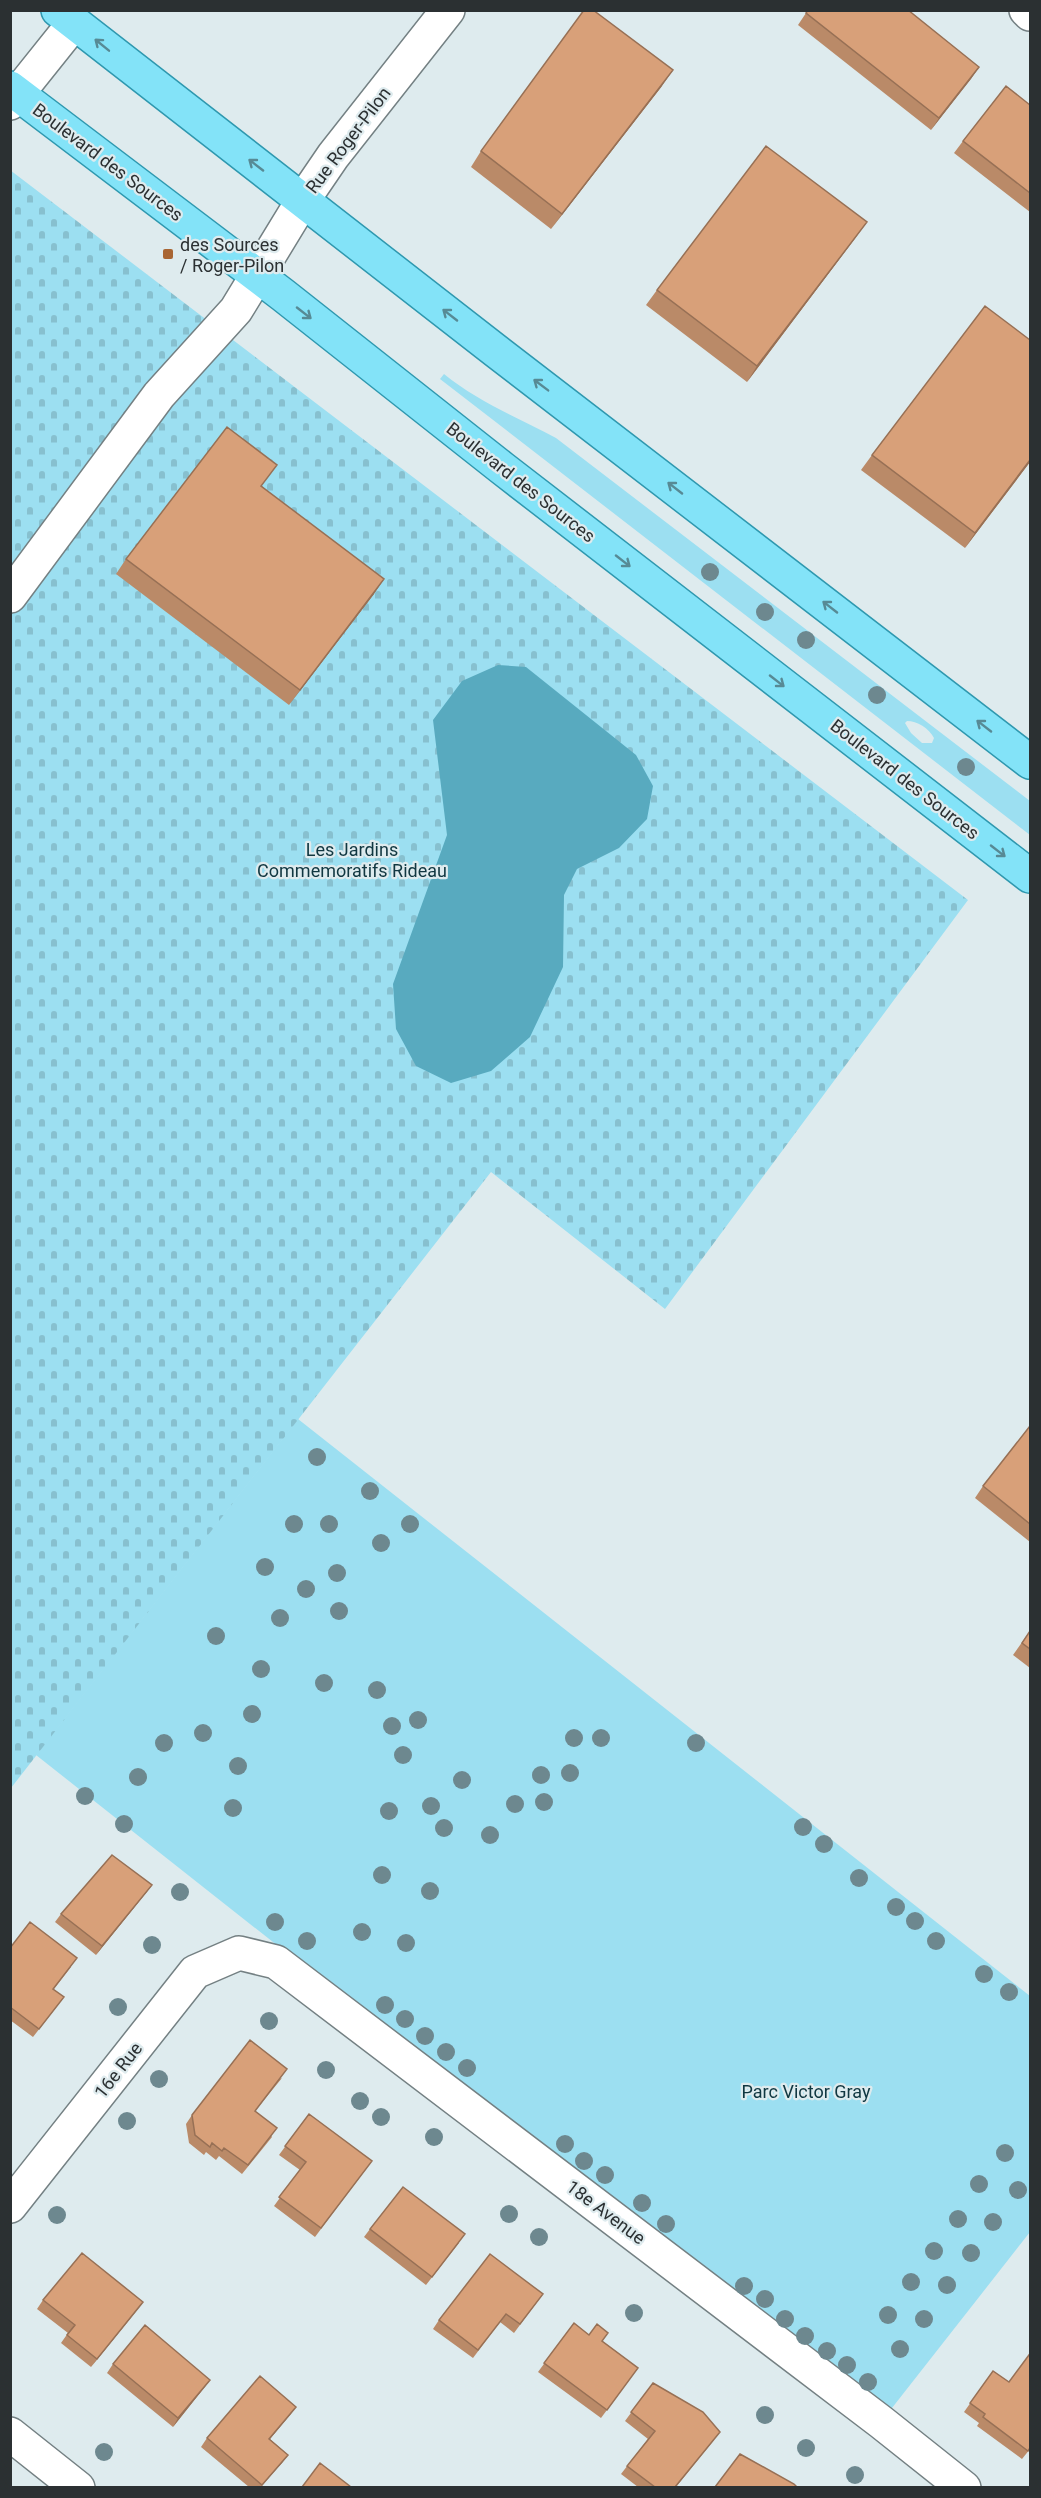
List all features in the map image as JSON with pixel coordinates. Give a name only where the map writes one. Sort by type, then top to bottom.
[{"type":"main road","points":[[66,17],[1030,762]]},
{"type":"main road","name":"Boulevard des Sources","points":[[13,95],[258,276],[502,468],[1030,876]]},
{"type":"street","name":"Rue Roger-Pilon","points":[[10,596],[159,395],[224,325],[258,276],[303,200],[333,156],[448,10]]},
{"type":"street","points":[[1026,10],[1030,14]]},
{"type":"street","points":[[13,95],[66,17]]},
{"type":"street","name":"16e Rue","points":[[10,2206],[195,1972],[239,1953]]},
{"type":"street","name":"18e Avenue","points":[[239,1953],[276,1962],[964,2487]]},
{"type":"street","points":[[10,2434],[78,2487]]},
{"type":"green space","name":"Les Jardins Commemoratifs Rideau","points":[[10,170],[968,900],[665,1309],[491,1172],[11,1788]]},
{"type":"green space","points":[[444,374],[484,401],[556,438],[1030,801],[1030,835],[440,379]],"holes":[[[915,722],[929,731],[934,738],[932,743],[922,743],[911,733],[905,723]]]},
{"type":"green space","name":"Parc Victor Gray","points":[[298,1419],[1030,1996],[1030,2232],[881,2422],[36,1755]]},
{"type":"shaded area","points":[[498,665],[526,667],[636,755],[653,786],[647,819],[619,848],[577,869],[564,895],[563,967],[530,1037],[491,1071],[451,1083],[416,1066],[396,1029],[393,984],[447,835],[433,720],[462,681]]},
{"type":"building","points":[[584,10],[593,10],[673,70],[562,214],[481,151]]},
{"type":"building","points":[[808,10],[908,10],[979,67],[939,118],[806,13]]},
{"type":"building","points":[[1006,86],[1030,105],[1030,193],[963,141]]},
{"type":"building","points":[[766,146],[867,222],[757,366],[657,290]]},
{"type":"building","points":[[985,306],[1030,340],[1030,460],[975,533],[872,455]]},
{"type":"building","points":[[227,427],[277,465],[261,486],[384,579],[300,690],[126,559]]},
{"type":"building","points":[[1030,1426],[1030,1524],[983,1486]]},
{"type":"building","points":[[1030,1631],[1030,1649],[1022,1643]]},
{"type":"building","points":[[112,1855],[152,1885],[102,1946],[61,1914]]},
{"type":"building","points":[[30,1922],[77,1958],[53,1989],[64,1997],[39,2029],[10,2007],[10,1948]]},
{"type":"building","points":[[250,2040],[287,2069],[255,2111],[277,2128],[248,2165],[224,2148],[222,2151],[212,2143],[210,2147],[195,2135],[192,2115]]},
{"type":"building","points":[[309,2114],[372,2161],[321,2228],[279,2197],[306,2162],[285,2146]]},
{"type":"building","points":[[403,2187],[465,2234],[432,2277],[370,2229]]},
{"type":"building","points":[[82,2253],[143,2302],[97,2359],[67,2335],[75,2325],[43,2300]]},
{"type":"building","points":[[490,2254],[543,2294],[520,2324],[506,2314],[478,2350],[439,2320]]},
{"type":"building","points":[[574,2323],[589,2335],[597,2324],[608,2333],[602,2341],[638,2368],[607,2410],[544,2363]]},
{"type":"building","points":[[145,2325],[210,2380],[178,2418],[113,2364]]},
{"type":"building","points":[[1029,2355],[1030,2448],[1028,2451],[983,2417],[985,2414],[970,2403],[993,2371],[1009,2382]]},
{"type":"building","points":[[260,2376],[296,2407],[269,2439],[288,2455],[262,2485],[207,2438]]},
{"type":"building","points":[[653,2383],[703,2412],[720,2432],[675,2487],[655,2487],[627,2466],[655,2431],[631,2412]]},
{"type":"building","points":[[740,2454],[794,2484],[797,2487],[715,2487]]},
{"type":"building","points":[[320,2463],[351,2487],[302,2487]]},
{"type":"place","name":"des Sources / Roger-Pilon","points":[[168,254]]}]
